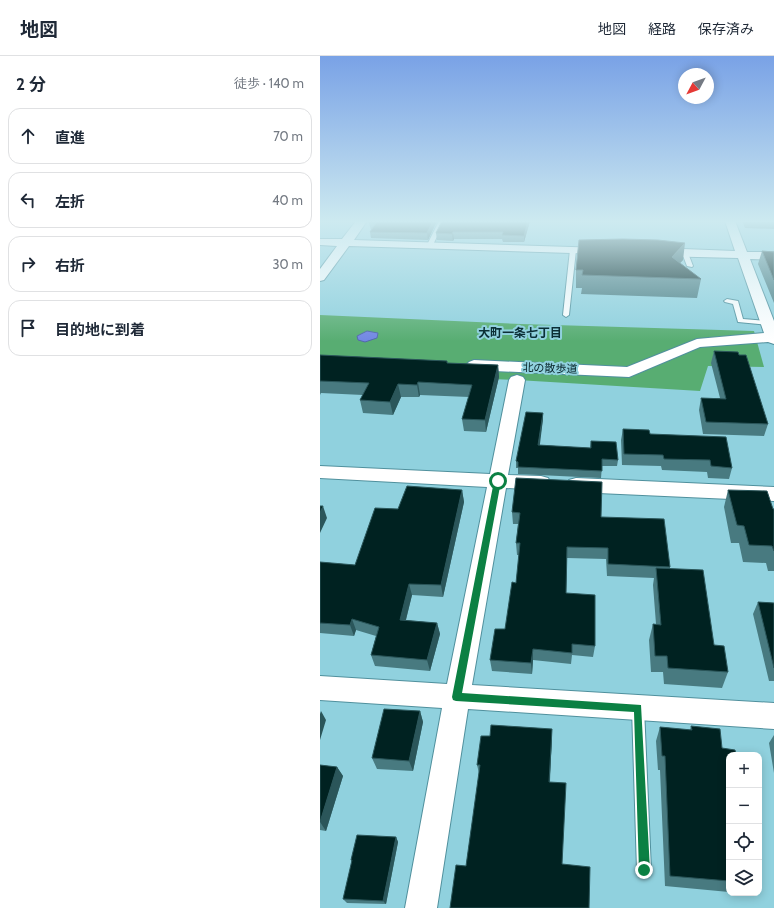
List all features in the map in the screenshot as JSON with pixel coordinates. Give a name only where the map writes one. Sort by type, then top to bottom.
[{"type":"street","points":[[320,277],[332,261]]},
{"type":"street","points":[[745,261],[774,338]]},
{"type":"street","name":"北の散歩道","points":[[463,365],[629,372],[697,343],[774,338]]},
{"type":"street","points":[[421,908],[456,697],[517,380]]},
{"type":"street","points":[[320,472],[774,494]]},
{"type":"street","points":[[320,688],[774,716]]},
{"type":"lane","points":[[566,315],[571,261]]},
{"type":"lane","points":[[688,261],[690,266]]},
{"type":"lane","points":[[727,301],[736,302],[740,321],[768,323]]},
{"type":"lane","points":[[638,708],[644,870]]},
{"type":"green space","points":[[320,315],[521,324],[754,331],[764,367],[708,366],[700,391],[517,380],[320,372]]},
{"type":"water","points":[[367,331],[378,333],[377,338],[365,342],[358,340],[357,336]]},
{"type":"building","points":[[577,261],[677,261],[701,279],[582,275],[583,270],[576,270]]},
{"type":"building","points":[[766,261],[774,261],[774,280]]},
{"type":"building","points":[[714,351],[738,352],[739,355],[746,355],[768,424],[706,422],[701,398],[726,399]]},
{"type":"building","points":[[320,355],[498,365],[485,420],[462,419],[472,385],[418,382],[417,385],[398,384],[390,402],[360,400],[369,383],[320,381]]},
{"type":"building","points":[[526,412],[543,413],[538,445],[591,448],[591,441],[616,442],[618,460],[602,459],[602,471],[518,467],[518,462],[516,461]]},
{"type":"building","points":[[623,429],[649,430],[650,434],[726,437],[732,468],[711,466],[710,460],[664,459],[663,455],[624,454]]},
{"type":"building","points":[[516,478],[602,482],[601,517],[664,519],[670,567],[608,564],[608,548],[567,547],[566,593],[595,595],[595,646],[572,644],[572,653],[533,649],[531,663],[490,660],[495,629],[505,629],[512,582],[516,583],[520,543],[516,543],[520,513],[512,512]]},
{"type":"building","points":[[407,486],[462,490],[441,585],[409,584],[400,620],[437,623],[427,660],[371,655],[379,627],[352,619],[350,625],[320,623],[320,562],[355,565],[375,508],[398,509]]},
{"type":"building","points":[[728,490],[767,491],[774,509],[774,551],[772,546],[749,545],[744,526],[737,525]]},
{"type":"building","points":[[320,506],[323,506],[320,513]]},
{"type":"building","points":[[656,568],[703,570],[714,645],[724,646],[728,672],[668,668],[667,656],[655,656],[653,624],[661,625]]},
{"type":"building","points":[[758,602],[774,603],[774,668]]},
{"type":"building","points":[[384,709],[420,711],[409,761],[372,758]]},
{"type":"building","points":[[491,725],[552,729],[549,782],[566,783],[562,864],[590,867],[589,908],[450,908],[456,865],[466,866],[480,765],[477,765],[481,736],[490,736]]},
{"type":"building","points":[[691,726],[720,729],[722,748],[735,750],[735,752],[726,752],[726,881],[670,876],[665,756],[662,756],[660,727],[692,730]]},
{"type":"building","points":[[320,765],[337,767],[320,822]]},
{"type":"building","points":[[357,835],[396,837],[383,901],[343,899]]},
{"type":"district","name":"大町一条七丁目","points":[[520,333]]},
{"type":"route","points":[[498,481],[456,697],[638,708],[644,870]]}]
